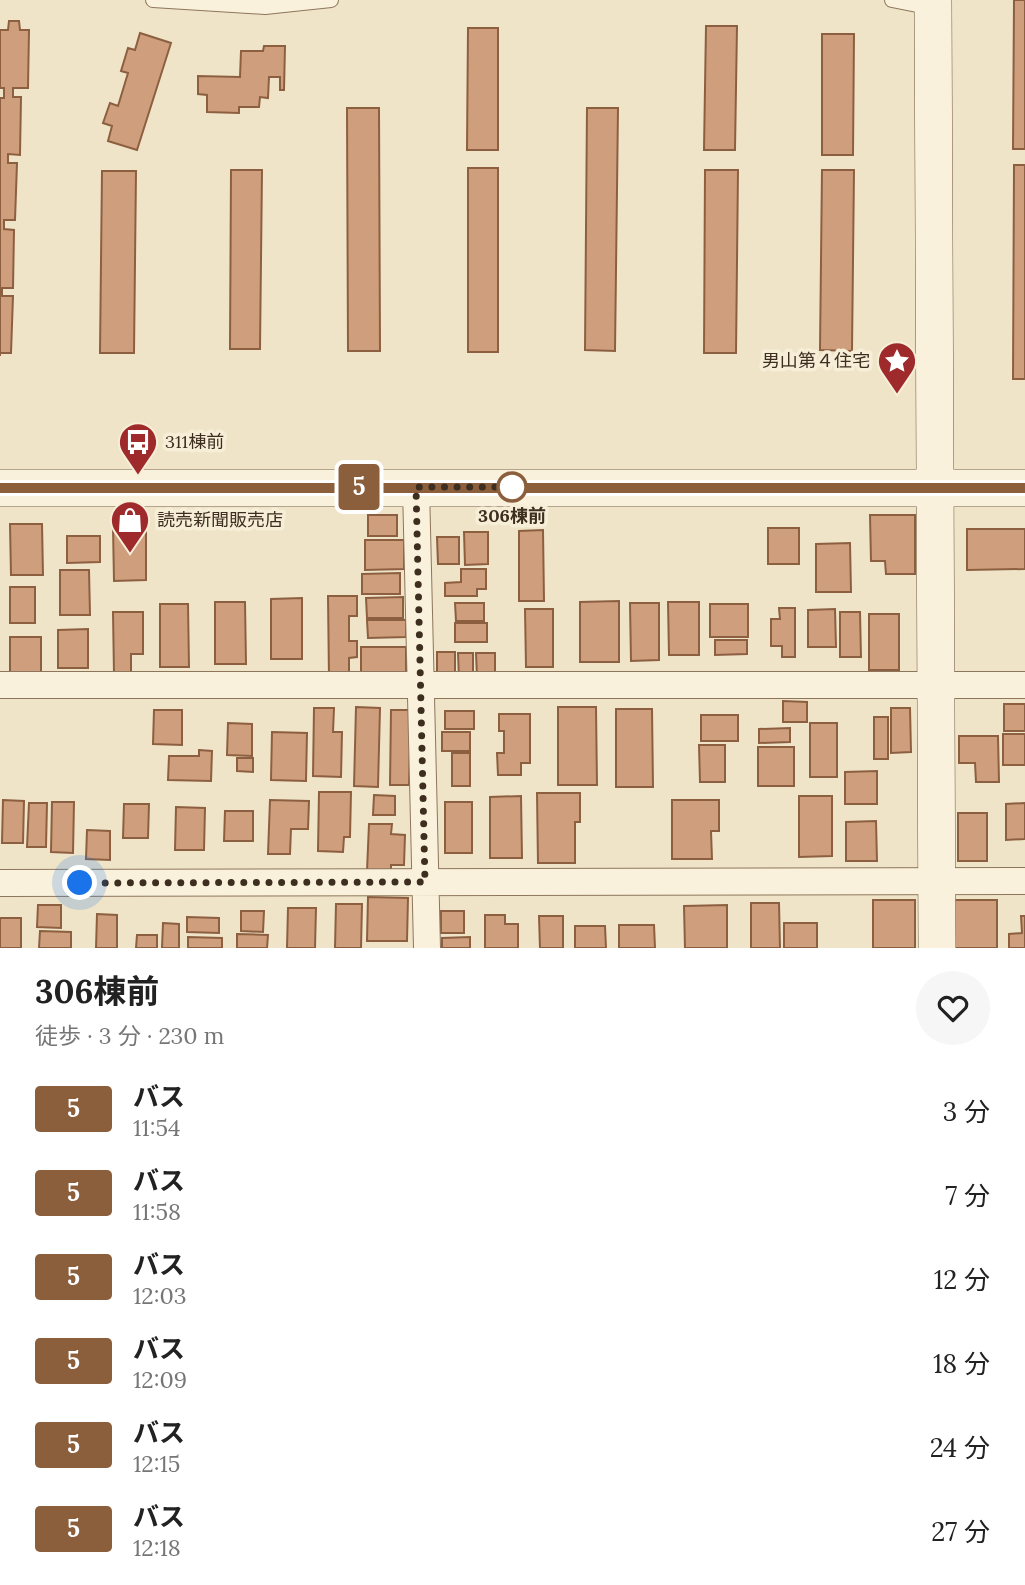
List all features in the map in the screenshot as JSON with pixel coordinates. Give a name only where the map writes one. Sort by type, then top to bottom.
[{"type":"street","points":[[933,4],[937,948]]},
{"type":"street","points":[[416,487],[427,948]]},
{"type":"street","points":[[0,488],[1025,488]]},
{"type":"street","points":[[0,685],[1025,685]]},
{"type":"street","points":[[0,883],[1025,881]]},
{"type":"lane","points":[[153,0],[265,6],[331,0]]},
{"type":"lane","points":[[892,0],[933,4]]},
{"type":"building","points":[[1014,0],[1025,0],[1025,149],[1013,149]]},
{"type":"building","points":[[9,21],[19,21],[20,30],[29,30],[28,88],[13,88],[13,97],[21,97],[20,155],[8,154],[8,163],[17,163],[15,220],[4,220],[4,229],[14,230],[13,288],[2,288],[2,296],[13,296],[11,353],[0,353],[0,98],[4,98],[4,88],[0,88],[0,30],[8,30]]},
{"type":"building","points":[[706,26],[737,26],[735,150],[704,150]]},
{"type":"building","points":[[468,28],[498,28],[498,150],[467,150]]},
{"type":"building","points":[[140,33],[171,43],[137,150],[108,141],[112,126],[103,123],[110,103],[118,106],[128,73],[121,71],[128,48],[135,50]]},
{"type":"building","points":[[822,34],[854,34],[853,155],[822,155]]},
{"type":"building","points":[[264,46],[285,46],[284,90],[280,90],[280,77],[269,77],[268,98],[260,97],[259,107],[239,107],[239,113],[207,112],[207,95],[198,94],[198,76],[240,77],[241,51],[263,51]]},
{"type":"building","points":[[347,108],[379,108],[380,351],[348,351]]},
{"type":"building","points":[[587,108],[618,108],[615,351],[585,350]]},
{"type":"building","points":[[1014,165],[1025,165],[1025,379],[1013,379]]},
{"type":"building","points":[[468,168],[498,168],[498,352],[468,352]]},
{"type":"building","points":[[231,170],[262,170],[260,349],[230,349]]},
{"type":"building","points":[[705,170],[738,170],[736,353],[704,353]]},
{"type":"building","points":[[822,170],[854,170],[852,351],[820,350]]},
{"type":"building","points":[[102,171],[136,171],[134,353],[100,353]]},
{"type":"building","points":[[368,515],[397,515],[397,536],[368,536]]},
{"type":"building","points":[[870,515],[915,515],[915,574],[886,574],[885,561],[871,561]]},
{"type":"building","points":[[10,524],[42,524],[43,575],[11,575]]},
{"type":"building","name":"読売新聞販売店","points":[[113,527],[146,527],[146,580],[114,581]]},
{"type":"building","points":[[768,528],[799,528],[799,564],[768,564]]},
{"type":"building","points":[[967,529],[1025,529],[1025,569],[967,570]]},
{"type":"building","points":[[543,530],[544,601],[519,601],[519,531]]},
{"type":"building","points":[[464,532],[488,532],[488,564],[465,565]]},
{"type":"building","points":[[67,536],[100,536],[100,562],[67,563]]},
{"type":"building","points":[[437,537],[459,537],[459,564],[438,564]]},
{"type":"building","points":[[365,540],[404,540],[404,569],[365,570]]},
{"type":"building","points":[[850,543],[851,592],[816,592],[816,544]]},
{"type":"building","points":[[461,569],[486,569],[486,589],[477,589],[477,596],[445,596],[445,583],[461,582]]},
{"type":"building","points":[[60,570],[89,570],[90,615],[60,615]]},
{"type":"building","points":[[400,573],[400,594],[362,594],[362,574]]},
{"type":"building","points":[[10,587],[35,587],[35,623],[10,623]]},
{"type":"building","points":[[328,596],[357,596],[357,616],[349,616],[349,641],[357,641],[357,657],[349,658],[349,678],[329,678]]},
{"type":"building","points":[[403,597],[403,618],[367,618],[366,598]]},
{"type":"building","points":[[302,598],[302,659],[271,659],[271,599]]},
{"type":"building","points":[[619,601],[619,662],[580,662],[580,602]]},
{"type":"building","points":[[215,602],[245,602],[246,664],[215,664]]},
{"type":"building","points":[[668,602],[699,602],[699,655],[669,655]]},
{"type":"building","points":[[455,603],[484,603],[484,621],[456,621]]},
{"type":"building","points":[[630,603],[659,603],[659,660],[631,661]]},
{"type":"building","points":[[160,604],[188,604],[189,667],[160,667]]},
{"type":"building","points":[[710,604],[748,604],[748,637],[710,637]]},
{"type":"building","points":[[779,608],[795,608],[795,657],[782,657],[782,646],[771,646],[771,619],[780,619]]},
{"type":"building","points":[[525,609],[553,609],[553,667],[526,667]]},
{"type":"building","points":[[835,609],[836,647],[808,647],[808,610]]},
{"type":"building","points":[[113,612],[143,612],[143,654],[131,654],[131,674],[114,674]]},
{"type":"building","points":[[840,612],[860,612],[861,657],[840,657]]},
{"type":"building","points":[[869,614],[899,614],[899,670],[869,670]]},
{"type":"building","points":[[367,620],[406,620],[406,637],[368,638]]},
{"type":"building","points":[[455,623],[487,623],[487,642],[455,642]]},
{"type":"building","points":[[88,629],[88,668],[58,668],[58,630]]},
{"type":"building","points":[[10,637],[41,637],[41,672],[10,673]]},
{"type":"building","points":[[715,640],[747,640],[747,654],[715,655]]},
{"type":"building","points":[[361,647],[406,647],[406,673],[361,674]]},
{"type":"building","points":[[437,652],[455,652],[455,678],[437,678]]},
{"type":"building","points":[[458,653],[473,653],[473,679],[459,679]]},
{"type":"building","points":[[476,653],[495,653],[495,676],[477,677]]},
{"type":"building","points":[[783,701],[807,702],[807,722],[783,722]]},
{"type":"building","points":[[1004,704],[1025,704],[1025,731],[1004,731]]},
{"type":"building","points":[[356,707],[380,708],[378,787],[354,786]]},
{"type":"building","points":[[558,707],[596,707],[597,785],[558,785]]},
{"type":"building","points":[[314,708],[334,708],[333,732],[342,732],[341,777],[313,776]]},
{"type":"building","points":[[891,708],[910,708],[911,752],[891,753]]},
{"type":"building","points":[[616,709],[652,709],[653,787],[616,787]]},
{"type":"building","points":[[154,710],[182,710],[182,745],[153,744]]},
{"type":"building","points":[[391,710],[411,710],[409,785],[390,785]]},
{"type":"building","points":[[445,711],[474,711],[474,729],[445,729]]},
{"type":"building","points":[[499,714],[530,714],[530,763],[521,763],[521,775],[498,775],[497,753],[504,753],[504,731],[499,731]]},
{"type":"building","points":[[701,715],[738,715],[738,741],[701,741]]},
{"type":"building","points":[[874,717],[888,717],[888,759],[874,759]]},
{"type":"building","points":[[228,723],[252,724],[252,756],[227,755]]},
{"type":"building","points":[[810,723],[837,723],[837,777],[810,777]]},
{"type":"building","points":[[790,728],[790,742],[759,743],[759,729]]},
{"type":"building","points":[[272,732],[307,733],[306,781],[271,780]]},
{"type":"building","points":[[442,732],[470,732],[470,751],[442,751]]},
{"type":"building","points":[[1003,734],[1025,734],[1025,765],[1003,765]]},
{"type":"building","points":[[959,736],[998,736],[999,782],[976,782],[975,763],[959,763]]},
{"type":"building","points":[[699,745],[725,745],[725,782],[700,782]]},
{"type":"building","points":[[758,747],[794,747],[794,786],[758,786]]},
{"type":"building","points":[[199,750],[212,751],[211,781],[168,780],[169,756],[199,756]]},
{"type":"building","points":[[452,753],[470,753],[470,786],[452,786]]},
{"type":"building","points":[[237,758],[253,758],[253,772],[237,771]]},
{"type":"building","points":[[877,771],[877,804],[845,804],[845,772]]},
{"type":"building","points":[[319,792],[351,792],[350,837],[344,837],[343,852],[318,851]]},
{"type":"building","points":[[537,793],[580,793],[580,822],[575,822],[575,863],[538,863]]},
{"type":"building","points":[[374,795],[395,796],[395,815],[373,815]]},
{"type":"building","points":[[521,796],[522,858],[490,858],[490,797]]},
{"type":"building","points":[[799,796],[832,796],[832,856],[799,857]]},
{"type":"building","points":[[3,800],[24,801],[23,843],[2,843]]},
{"type":"building","points":[[270,800],[309,801],[308,829],[291,829],[290,854],[268,854]]},
{"type":"building","points":[[672,800],[719,800],[719,831],[711,831],[712,859],[672,859]]},
{"type":"building","points":[[52,802],[74,802],[73,853],[51,852]]},
{"type":"building","points":[[445,802],[472,802],[472,853],[445,853]]},
{"type":"building","points":[[29,803],[47,803],[46,847],[27,847]]},
{"type":"building","points":[[1025,803],[1025,839],[1006,840],[1006,804]]},
{"type":"building","points":[[124,804],[149,804],[148,838],[123,838]]},
{"type":"building","points":[[176,807],[205,808],[204,850],[175,850]]},
{"type":"building","points":[[225,811],[253,811],[253,841],[224,841]]},
{"type":"building","points":[[958,813],[987,813],[987,861],[958,861]]},
{"type":"building","points":[[876,821],[877,861],[846,861],[846,822]]},
{"type":"building","points":[[369,824],[392,824],[391,834],[405,835],[404,865],[391,865],[391,872],[367,871]]},
{"type":"building","points":[[87,830],[110,831],[110,860],[86,859]]},
{"type":"building","points":[[368,897],[408,898],[407,941],[367,941]]},
{"type":"building","points":[[873,900],[915,900],[915,948],[873,948]]},
{"type":"building","points":[[954,900],[997,900],[997,948],[955,948]]},
{"type":"building","points":[[751,903],[779,903],[780,948],[751,948]]},
{"type":"building","points":[[336,904],[362,904],[361,948],[335,948]]},
{"type":"building","points":[[38,905],[61,905],[61,928],[37,927]]},
{"type":"building","points":[[727,905],[727,948],[685,948],[684,906]]},
{"type":"building","points":[[288,908],[316,908],[315,948],[287,948]]},
{"type":"building","points":[[241,911],[264,911],[263,932],[241,931]]},
{"type":"building","points":[[441,911],[464,911],[464,933],[441,933]]},
{"type":"building","points":[[97,914],[117,915],[117,948],[96,948]]},
{"type":"building","points":[[485,915],[505,915],[505,924],[518,924],[518,948],[485,948]]},
{"type":"building","points":[[539,916],[563,916],[563,948],[540,948]]},
{"type":"building","points":[[1021,916],[1025,916],[1025,948],[1009,948],[1009,934],[1022,933]]},
{"type":"building","points":[[187,917],[219,918],[219,933],[187,932]]},
{"type":"building","points":[[0,918],[21,918],[21,948],[0,948]]},
{"type":"building","points":[[163,923],[179,924],[179,948],[162,948]]},
{"type":"building","points":[[784,923],[817,923],[817,948],[784,948]]},
{"type":"building","points":[[619,925],[654,925],[655,948],[619,948]]},
{"type":"building","points":[[575,926],[605,926],[606,948],[575,948]]},
{"type":"building","points":[[40,931],[71,932],[71,948],[39,948]]},
{"type":"building","points":[[237,934],[268,935],[267,948],[237,948]]},
{"type":"building","points":[[137,935],[157,935],[157,948],[136,948]]},
{"type":"building","points":[[188,937],[222,938],[222,948],[188,948]]},
{"type":"building","points":[[470,937],[470,948],[442,948],[442,938]]},
{"type":"bus line","name":"5","points":[[0,488],[1025,488]]},
{"type":"place","name":"男山第４住宅","points":[[897,395]]},
{"type":"place","name":"311棟前","points":[[138,476]]},
{"type":"place","name":"306棟前","points":[[512,487]]},
{"type":"place","name":"読売新聞販売店","points":[[130,554]]},
{"type":"route","points":[[80,883],[425,882],[416,487],[525,487],[512,487]]}]
